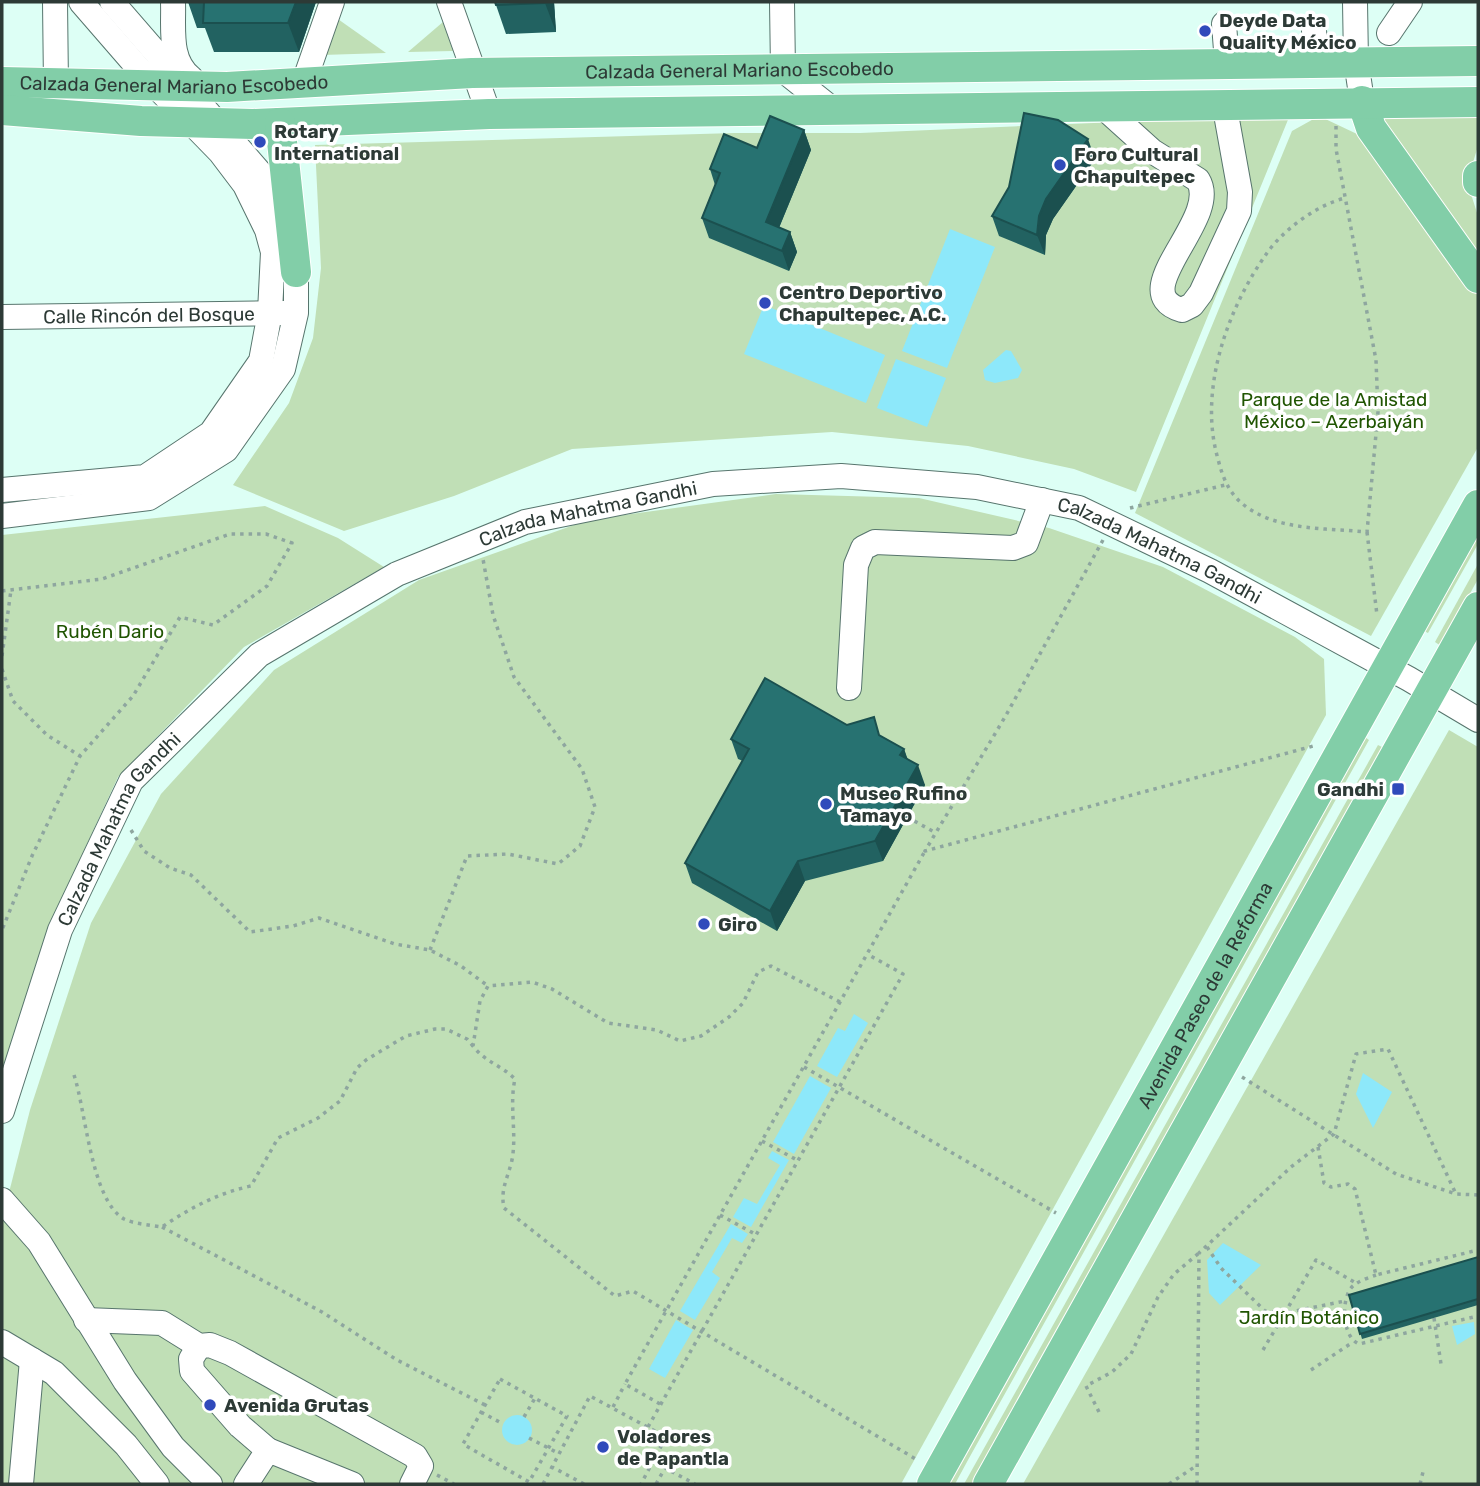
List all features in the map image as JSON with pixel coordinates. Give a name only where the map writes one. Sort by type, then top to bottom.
[{"type":"main road","name":"Calzada General Mariano Escobedo","points":[[2,82],[180,86],[472,73],[1478,61]]},
{"type":"main road","points":[[1224,103],[1231,93],[1295,82],[1312,62]]},
{"type":"main road","name":"Calzada General Mariano Escobedo","points":[[2,110],[205,123],[280,123],[489,114],[1362,101],[1478,102]]},
{"type":"main road","points":[[1362,101],[1371,128],[1478,278]]},
{"type":"main road","points":[[280,123],[296,272]]},
{"type":"main road","points":[[1478,176],[1478,182]]},
{"type":"main road","name":"Avenida Paseo de la Reforma","points":[[935,1479],[1346,737],[1478,505]]},
{"type":"main road","points":[[988,1484],[1221,1064],[1477,612]]},
{"type":"street","points":[[55,2],[56,85]]},
{"type":"street","points":[[81,2],[180,86]]},
{"type":"street","points":[[2,490],[147,487],[211,433],[261,362],[270,312],[273,252],[267,230],[246,185],[220,152],[205,123],[180,86],[112,2]]},
{"type":"street","points":[[173,2],[176,60],[183,72],[180,86]]},
{"type":"street","points":[[304,82],[332,2]]},
{"type":"street","points":[[449,2],[472,73],[489,114]]},
{"type":"street","points":[[782,2],[783,70],[832,109]]},
{"type":"street","points":[[1355,2],[1356,61],[1362,101]]},
{"type":"street","points":[[1389,33],[1410,2],[1421,2]]},
{"type":"street","points":[[1224,23],[1227,63]]},
{"type":"street","points":[[1312,62],[1314,31]]},
{"type":"street","points":[[1101,105],[1129,134],[1198,180],[1204,190],[1203,203],[1166,272],[1162,287],[1164,298],[1171,307],[1182,310],[1192,305],[1201,293],[1239,211],[1240,192],[1224,103]]},
{"type":"street","points":[[2,516],[147,487],[226,450],[283,369],[296,313],[296,272],[280,207],[262,175],[205,123]]},
{"type":"street","name":"Calle Rincón del Bosque","points":[[2,317],[296,313]]},
{"type":"street","name":"Calzada Mahatma Gandhi","points":[[2,1111],[60,930],[131,781],[259,655],[397,573],[525,522],[713,484],[841,476],[977,487],[1042,500],[1079,508],[1210,571],[1432,691],[1478,720]]},
{"type":"street","points":[[849,688],[856,565],[863,548],[875,542],[1013,548],[1026,543],[1042,500]]},
{"type":"street","points":[[2,1200],[39,1242],[125,1381],[173,1447],[210,1484]]},
{"type":"street","points":[[86,1320],[162,1323],[200,1346],[210,1345],[230,1353],[415,1456],[421,1466],[412,1484]]},
{"type":"street","points":[[2,1342],[54,1373],[126,1445],[157,1484]]},
{"type":"street","points":[[200,1346],[191,1359],[192,1371],[240,1426],[268,1450],[352,1484]]},
{"type":"street","points":[[21,1484],[32,1360]]},
{"type":"street","points":[[126,1445],[173,1447]]},
{"type":"street","points":[[246,1484],[268,1450]]},
{"type":"path","points":[[1336,117],[1336,149],[1376,360],[1378,412],[1367,532],[1377,615]]},
{"type":"path","points":[[1345,198],[1308,215],[1268,251],[1232,316],[1211,394],[1212,439],[1225,485],[1246,507],[1274,521],[1367,532]]},
{"type":"path","points":[[612,1408],[925,851],[1005,717],[1111,523],[1125,509],[1225,485]]},
{"type":"path","points":[[2,591],[102,579],[230,534],[266,534],[292,543],[267,586],[213,625],[180,617],[133,696],[80,756],[32,856],[2,930]]},
{"type":"path","points":[[430,950],[467,856],[508,854],[558,864],[580,846],[595,807],[582,769],[514,677],[493,615],[479,541]]},
{"type":"path","points":[[2,656],[11,590]]},
{"type":"path","points":[[2,669],[13,701],[47,735],[80,756]]},
{"type":"path","points":[[925,851],[1346,737]]},
{"type":"path","points":[[116,811],[144,850],[170,868],[191,875],[250,932],[293,926],[319,918],[396,944],[430,950],[461,966],[488,986],[532,982],[552,989],[608,1023],[657,1030],[680,1041],[701,1036],[729,1017],[743,1003],[758,972],[771,966],[840,1002]]},
{"type":"path","points":[[907,817],[936,833]]},
{"type":"path","points":[[648,1427],[903,974],[867,954]]},
{"type":"path","points":[[473,1046],[480,1001],[488,986]]},
{"type":"path","points":[[162,1227],[225,1192],[251,1186],[278,1138],[318,1118],[340,1101],[357,1068],[406,1036],[446,1029],[467,1039],[484,1060],[507,1071],[515,1079],[512,1092],[512,1160],[501,1193],[504,1208],[615,1296],[633,1291],[667,1310],[935,1479]]},
{"type":"path","points":[[1099,1412],[1087,1386],[1112,1371],[1131,1354],[1158,1297],[1174,1274],[1334,1134],[1356,1054],[1388,1049],[1457,1194]]},
{"type":"path","points":[[1221,1064],[1396,1174],[1457,1194],[1478,1195]]},
{"type":"path","points":[[804,1067],[1077,1226]]},
{"type":"path","points":[[74,1075],[83,1103],[101,1192],[124,1219],[162,1227],[322,1312],[397,1360],[485,1405]]},
{"type":"path","points":[[762,1141],[798,1160]]},
{"type":"path","points":[[1318,1147],[1324,1183],[1331,1187],[1348,1184],[1355,1189],[1376,1275]]},
{"type":"path","points":[[720,1215],[756,1234]]},
{"type":"path","points":[[1206,1246],[1238,1288],[1265,1311],[1285,1313],[1345,1301]]},
{"type":"path","points":[[1353,1342],[1346,1321],[1345,1301],[1356,1283],[1376,1275],[1478,1250]]},
{"type":"path","points":[[1197,1484],[1199,1253]]},
{"type":"path","points":[[1263,1350],[1316,1260],[1356,1283]]},
{"type":"path","points":[[1423,1263],[1424,1270]]},
{"type":"path","points":[[1311,1370],[1353,1342],[1366,1344],[1478,1317]]},
{"type":"path","points":[[1434,1318],[1441,1364]]},
{"type":"path","points":[[500,1379],[566,1416],[529,1482],[463,1444],[485,1405],[500,1379]]},
{"type":"path","points":[[625,1384],[660,1404]]},
{"type":"path","points":[[542,1484],[590,1396],[666,1437],[640,1484]]},
{"type":"path","points":[[524,1417],[535,1398]]},
{"type":"path","points":[[481,1412],[503,1424]]},
{"type":"path","points":[[1196,1438],[1205,1437]]},
{"type":"path","points":[[529,1438],[559,1454]]},
{"type":"path","points":[[1169,1484],[1196,1465]]},
{"type":"path","points":[[552,1467],[584,1484]]},
{"type":"path","points":[[656,1484],[665,1468],[695,1484]]},
{"type":"path","points":[[1420,1484],[1424,1468]]},
{"type":"green space","points":[[335,17],[386,53],[322,55]]},
{"type":"green space","points":[[443,22],[453,51],[408,52]]},
{"type":"green space","points":[[1478,109],[1478,146],[1471,169],[1471,194],[1478,216],[1478,256],[1382,126],[1382,114]]},
{"type":"green space","name":"Centro Deportivo Chapultepec, A.C.","points":[[1292,110],[1136,492],[1074,469],[968,446],[832,432],[572,449],[454,496],[344,531],[233,485],[289,403],[313,338],[321,268],[315,145],[735,133],[860,133],[1165,120]]},
{"type":"green space","name":"Parque de la Amistad México – Azerbaiyán","points":[[1319,116],[1357,134],[1478,296],[1478,447],[1371,636],[1135,513],[1292,131]]},
{"type":"green space","points":[[776,494],[919,498],[1049,528],[1163,567],[1295,637],[1324,659],[1326,715],[901,1484],[2,1484],[2,1220],[30,1110],[91,923],[161,794],[274,670],[419,580],[588,520]]},
{"type":"green space","name":"Rubén Dario","points":[[265,506],[338,538],[384,567],[244,647],[118,777],[49,926],[2,1070],[2,535]]},
{"type":"green space","points":[[1478,530],[1478,544],[1428,633],[1422,630]]},
{"type":"green space","points":[[1478,564],[1478,579],[1441,646],[1435,642]]},
{"type":"green space","name":"Jardín Botánico","points":[[1449,730],[1478,747],[1478,1484],[1023,1484]]},
{"type":"green space","points":[[1362,735],[1369,740],[955,1484],[945,1484]]},
{"type":"green space","points":[[1378,745],[1386,749],[975,1484],[964,1484]]},
{"type":"water","points":[[950,229],[995,247],[947,368],[902,351]]},
{"type":"water","points":[[764,305],[885,355],[866,403],[744,354]]},
{"type":"water","points":[[1006,350],[1011,351],[1022,370],[1018,378],[995,383],[985,380],[983,370]]},
{"type":"water","points":[[896,359],[946,378],[927,427],[877,408]]},
{"type":"water","points":[[854,1014],[868,1023],[837,1077],[817,1066],[838,1028],[845,1031]]},
{"type":"water","points":[[1363,1073],[1392,1092],[1373,1128],[1356,1094]]},
{"type":"water","points":[[810,1076],[831,1088],[794,1154],[773,1142]]},
{"type":"water","points":[[772,1151],[789,1160],[751,1227],[733,1217],[744,1198],[757,1204],[780,1165],[768,1158]]},
{"type":"water","points":[[731,1224],[748,1234],[742,1243],[732,1238],[712,1272],[720,1278],[695,1320],[680,1311]]},
{"type":"water","points":[[1223,1243],[1261,1265],[1220,1305],[1209,1293],[1207,1260]]},
{"type":"water","points":[[676,1320],[693,1330],[665,1378],[649,1369]]},
{"type":"water","points":[[1474,1322],[1475,1334],[1457,1345],[1452,1326]]},
{"type":"water","points":[[517,1415],[528,1419],[532,1430],[528,1441],[517,1445],[506,1441],[502,1430],[506,1419]]},
{"type":"building","points":[[204,2],[296,2],[288,23],[203,23]]},
{"type":"building","points":[[495,2],[545,2],[545,3],[496,5]]},
{"type":"building","points":[[1024,113],[1058,120],[1088,139],[1046,199],[1039,216],[1037,235],[992,216],[1009,187]]},
{"type":"building","points":[[770,116],[804,130],[766,222],[790,232],[782,251],[702,218],[720,173],[710,169],[724,134],[757,148]]},
{"type":"building","name":"Museo Rufino Tamayo","points":[[765,678],[847,725],[874,717],[879,735],[904,749],[900,755],[918,765],[875,841],[798,861],[770,911],[685,863],[749,749],[731,739]]},
{"type":"building","name":"Jardín Botánico","points":[[1478,1257],[1478,1299],[1360,1334],[1349,1295]]},
{"type":"place","name":"Deyde Data Quality México","points":[[1205,31]]},
{"type":"place","name":"Rotary International","points":[[260,142]]},
{"type":"place","name":"Foro Cultural Chapultepec","points":[[1060,165]]},
{"type":"place","name":"Centro Deportivo Chapultepec, A.C.","points":[[765,303]]},
{"type":"place","name":"Gandhi","points":[[1398,789]]},
{"type":"place","name":"Museo Rufino Tamayo","points":[[826,804]]},
{"type":"place","name":"Giro","points":[[704,924]]},
{"type":"place","name":"Avenida Grutas","points":[[210,1405]]},
{"type":"place","name":"Voladores de Papantla","points":[[603,1447]]}]
